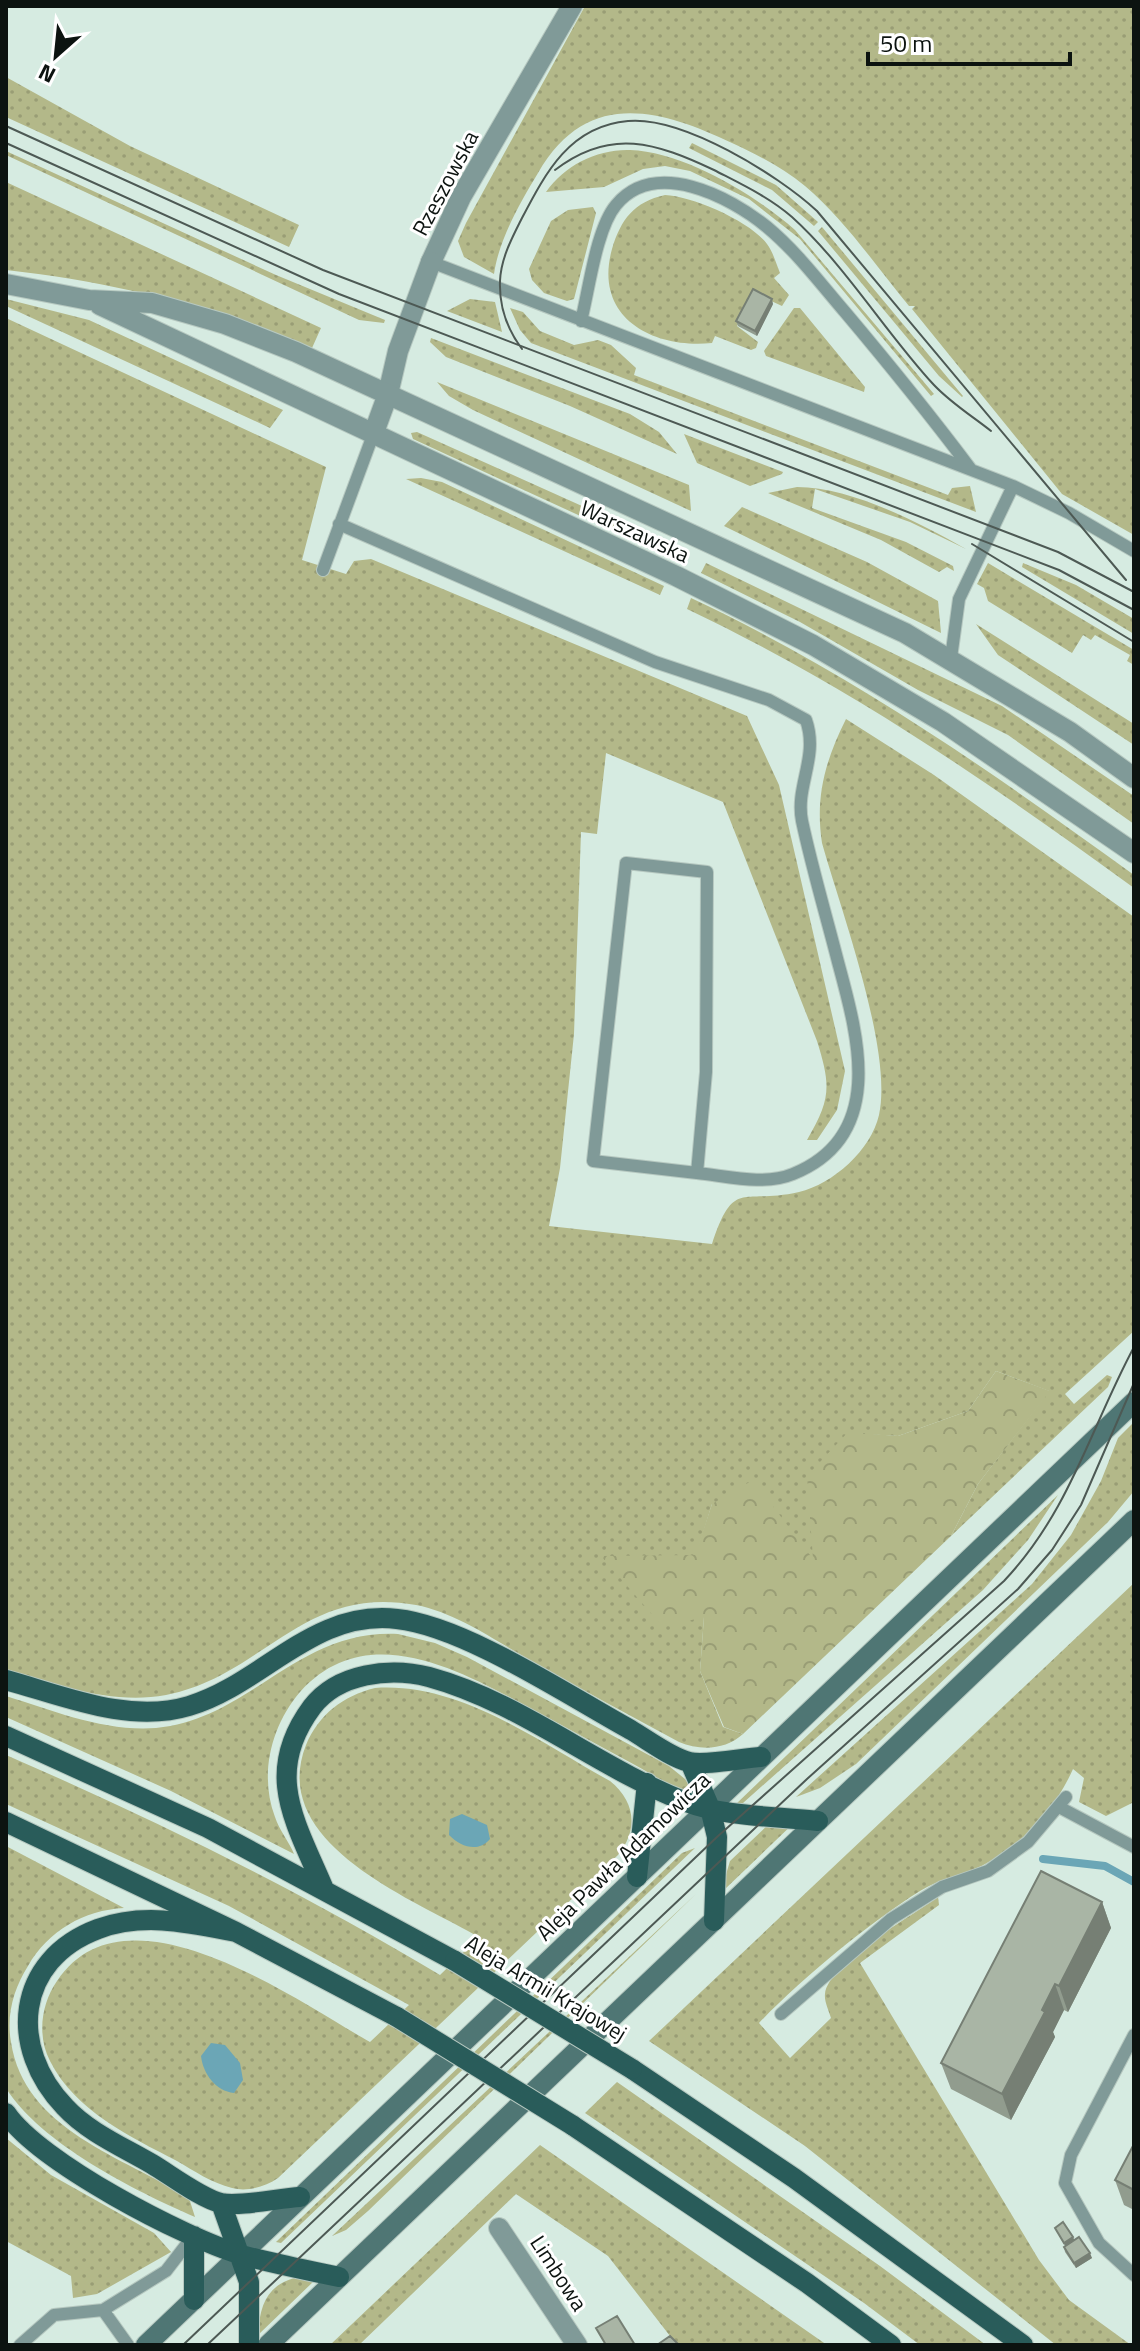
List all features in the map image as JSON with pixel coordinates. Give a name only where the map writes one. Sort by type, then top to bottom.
[{"type":"main road","name":"Aleja Pawła Adamowicza","points":[[146,2345],[1134,1402]]},
{"type":"main road","points":[[268,2345],[1134,1520]]},
{"type":"main road","points":[[6,1680],[115,1710],[152,1712],[177,1708],[223,1690],[319,1631],[355,1621],[392,1618],[443,1630],[690,1762],[761,1757]]},
{"type":"main road","points":[[323,1887],[292,1815],[285,1771],[296,1729],[317,1700],[346,1681],[392,1672],[429,1677],[482,1698],[689,1804],[818,1821]]},
{"type":"main road","name":"Aleja Armii Krajowej","points":[[6,1736],[166,1808],[323,1887],[455,1961],[632,2069],[794,2178],[1023,2345]]},
{"type":"main road","points":[[690,1762],[710,1808],[717,1837],[714,1921]]},
{"type":"main road","points":[[637,1877],[647,1783]]},
{"type":"main road","points":[[6,1822],[236,1932],[397,2017],[572,2125],[807,2283],[891,2345]]},
{"type":"main road","points":[[236,1932],[161,1917],[98,1929],[50,1963],[35,1986],[28,2012],[27,2041],[37,2069],[65,2107],[91,2128],[221,2203],[300,2197]]},
{"type":"main road","points":[[6,2113],[18,2132],[58,2162],[194,2236],[241,2255],[339,2277]]},
{"type":"main road","points":[[221,2203],[249,2282],[249,2345]]},
{"type":"main road","points":[[194,2236],[194,2300]]},
{"type":"street","name":"Rzeszowska","points":[[373,435],[388,394],[398,351],[431,262],[461,197],[572,6]]},
{"type":"street","name":"Warszawska","points":[[6,284],[89,300],[152,303],[225,324],[388,394],[877,619],[951,658],[1070,732],[1134,778]]},
{"type":"street","name":"Warszawska","points":[[89,300],[683,579],[813,645],[943,722],[1134,853]]},
{"type":"street","name":"Limbowa","points":[[499,2228],[577,2345]]},
{"type":"lane","points":[[581,321],[605,225],[616,205],[643,185],[673,181],[696,188],[743,211],[792,250],[970,468]]},
{"type":"lane","points":[[431,262],[970,468],[1069,513],[1134,551]]},
{"type":"lane","points":[[323,570],[373,435]]},
{"type":"lane","points":[[951,658],[959,599],[1013,486]]},
{"type":"lane","points":[[339,524],[655,662],[769,700],[806,720],[813,740],[800,808],[856,1029],[860,1069],[856,1108],[837,1143],[823,1157],[792,1175],[759,1180],[697,1173],[593,1161],[626,863],[707,872],[706,1072],[697,1173]]},
{"type":"lane","points":[[781,2014],[891,1919],[942,1887],[988,1871],[1028,1842],[1062,1802],[1134,1847]]},
{"type":"lane","points":[[1134,2035],[1071,2155],[1065,2183],[1070,2197],[1099,2243],[1134,2275]]},
{"type":"lane","points":[[20,2345],[54,2315],[103,2310],[166,2271],[194,2236]]},
{"type":"lane","points":[[103,2310],[128,2345]]},
{"type":"green space","points":[[585,6],[1134,6],[1134,535],[1062,494],[912,309],[915,306],[909,306],[820,199],[779,168],[705,131],[652,115],[626,113],[602,117],[579,128],[557,146],[517,209],[505,235],[494,274],[464,257],[458,241],[466,223]]},
{"type":"green space","points":[[6,77],[130,146],[299,225],[289,247],[6,117]]},
{"type":"green space","points":[[692,143],[776,185],[818,222],[814,226],[772,190],[689,148]]},
{"type":"green space","points":[[630,150],[673,158],[696,167],[740,190],[779,217],[795,230],[934,394],[931,396],[800,239],[749,199],[690,171],[665,166],[643,169],[604,187],[546,192],[562,174],[583,160],[606,152]]},
{"type":"green space","points":[[6,151],[276,275],[385,320],[384,323],[359,320],[6,155]]},
{"type":"green space","points":[[6,182],[321,328],[312,348],[237,320],[162,298],[85,281],[6,270]]},
{"type":"green space","points":[[665,195],[720,211],[759,235],[769,247],[780,273],[774,278],[789,295],[782,306],[754,293],[737,326],[758,342],[756,348],[751,350],[715,336],[712,343],[668,340],[632,324],[619,310],[611,293],[608,273],[616,238],[630,213],[645,202]]},
{"type":"green space","points":[[593,207],[596,213],[574,299],[567,301],[544,293],[532,280],[529,269],[551,221],[568,210]]},
{"type":"green space","points":[[822,227],[962,397],[939,376],[818,231]]},
{"type":"green space","points":[[6,299],[89,320],[283,410],[270,428],[6,306]]},
{"type":"green space","points":[[470,299],[495,302],[502,332],[447,311]]},
{"type":"green space","points":[[510,308],[523,312],[540,331],[574,345],[598,340],[611,345],[636,368],[634,375],[948,495],[952,488],[970,486],[976,512],[531,343],[520,330]]},
{"type":"green space","points":[[794,308],[800,308],[865,387],[864,392],[766,356],[764,351]]},
{"type":"green space","points":[[6,318],[326,467],[302,560],[346,574],[354,561],[371,559],[747,716],[779,785],[845,1071],[837,1110],[817,1140],[807,1140],[821,1114],[826,1092],[822,1056],[723,802],[606,753],[597,834],[581,832],[574,1034],[560,1168],[549,1226],[712,1244],[727,1209],[734,1202],[742,1198],[780,1195],[812,1188],[849,1164],[868,1141],[879,1115],[879,1055],[863,980],[822,843],[820,826],[824,780],[832,750],[846,719],[934,775],[1134,917],[1134,1331],[1065,1394],[1074,1404],[1107,1375],[1112,1377],[1108,1387],[951,1536],[978,1484],[1049,1391],[996,1371],[968,1411],[898,1436],[848,1433],[814,1561],[712,1504],[696,1555],[704,1617],[700,1671],[723,1727],[743,1734],[736,1739],[721,1746],[704,1748],[679,1742],[475,1628],[446,1614],[416,1605],[377,1602],[343,1608],[313,1619],[200,1685],[166,1695],[105,1695],[6,1670]]},
{"type":"green space","points":[[431,338],[630,414],[659,432],[677,454],[570,406],[446,357],[430,342]]},
{"type":"green space","points":[[437,382],[689,485],[691,511],[473,410],[449,396]]},
{"type":"green space","points":[[417,432],[680,550],[676,560],[413,439],[411,433]]},
{"type":"green space","points":[[684,434],[783,472],[750,486],[697,463]]},
{"type":"green space","points":[[406,479],[442,482],[664,586],[660,595]]},
{"type":"green space","points":[[797,487],[818,489],[840,493],[884,508],[966,549],[910,522],[815,489],[812,508],[906,542],[953,566],[954,571],[947,567],[939,572],[881,540],[768,493]]},
{"type":"green space","points":[[742,507],[867,562],[938,601],[941,633],[724,526]]},
{"type":"green space","points":[[706,563],[1002,706],[1134,796],[1134,824],[1008,735],[918,690],[800,622],[701,573]]},
{"type":"green space","points":[[988,563],[1134,650],[1134,665],[1127,661],[1130,655],[1095,635],[1091,640],[1083,635],[1072,653],[988,601],[984,588],[977,584]]},
{"type":"green space","points":[[1023,563],[1076,585],[1134,619],[1134,634],[1022,567]]},
{"type":"green space","points":[[691,598],[808,658],[974,762],[1134,875],[1134,888],[917,738],[806,671],[687,609]]},
{"type":"green space","points":[[976,624],[1134,724],[1134,745],[998,655]]},
{"type":"green space","points":[[996,1371],[1050,1391],[978,1484],[951,1536],[743,1734],[724,1727],[700,1671],[704,1617],[663,1627],[601,1556],[695,1555],[712,1504],[753,1480],[813,1559],[807,1476],[848,1432],[898,1436],[968,1411]]},
{"type":"green space","points":[[1134,1422],[1134,1491],[1108,1522],[856,1764],[820,1788],[796,1797],[1032,1584],[1071,1535],[1101,1481],[1118,1438]]},
{"type":"green space","points":[[1058,1495],[1028,1540],[983,1590],[743,1803],[736,1804]]},
{"type":"green space","points":[[1134,1583],[1134,1802],[1106,1816],[1079,1802],[1084,1778],[1073,1769],[1046,1813],[1021,1839],[992,1860],[927,1887],[900,1904],[815,1970],[759,2023],[790,2058],[831,2018],[825,1994],[830,1981],[841,1968],[873,1941],[938,1897],[939,1905],[860,1963],[1039,2260],[1069,2300],[1131,2345],[1056,2345],[805,2146],[649,2041]]},
{"type":"green space","points":[[398,1634],[435,1643],[467,1657],[669,1766],[685,1779],[695,1794],[672,1786],[473,1679],[443,1666],[383,1654],[354,1658],[326,1670],[300,1692],[275,1735],[268,1768],[270,1801],[294,1854],[171,1791],[6,1717],[6,1696],[99,1724],[156,1728],[189,1721],[220,1709],[331,1645],[362,1636]]},
{"type":"green space","points":[[375,1688],[407,1689],[468,1705],[555,1749],[610,1781],[625,1797],[631,1816],[629,1835],[618,1855],[278,2178],[256,2188],[232,2188],[203,2176],[123,2132],[89,2108],[61,2079],[46,2051],[42,2031],[47,2000],[57,1981],[87,1952],[125,1941],[167,1944],[212,1957],[257,1977],[370,2042],[409,2005],[229,1906],[6,1804],[6,1755],[227,1858],[440,1975],[479,1937],[386,1886],[354,1864],[327,1840],[308,1812],[300,1780],[306,1745],[325,1715],[343,1701]]},
{"type":"green space","points":[[797,1820],[724,1890],[722,1888],[730,1861],[770,1823]]},
{"type":"green space","points":[[6,1846],[124,1908],[95,1913],[68,1925],[46,1942],[28,1966],[10,2012],[11,2042],[20,2072],[35,2098],[56,2119],[80,2138],[189,2198],[195,2217],[145,2194],[65,2146],[41,2128],[6,2088]]},
{"type":"green space","points":[[695,1848],[281,2243],[276,2242],[682,1853]]},
{"type":"green space","points":[[697,1893],[368,2211],[346,2230],[332,2236]]},
{"type":"green space","points":[[617,2082],[880,2266],[986,2345],[920,2345],[864,2303],[585,2113]]},
{"type":"green space","points":[[6,2138],[51,2175],[154,2233],[171,2252],[97,2294],[73,2298],[71,2276],[6,2241]]},
{"type":"green space","points":[[540,2145],[827,2345],[677,2345],[608,2256],[516,2194],[359,2345],[330,2345]]},
{"type":"green space","points":[[311,2275],[314,2281],[258,2335],[265,2300],[271,2292],[287,2281]]},
{"type":"water","points":[[462,1814],[487,1825],[490,1839],[480,1846],[470,1847],[449,1835],[450,1819]]},
{"type":"water","points":[[211,2043],[225,2045],[240,2063],[243,2080],[234,2093],[216,2085],[204,2069],[201,2056]]},
{"type":"building","points":[[753,289],[772,299],[755,331],[736,321]]},
{"type":"building","points":[[1041,1871],[1102,1902],[1059,1986],[1055,1984],[1042,2010],[1045,2012],[1002,2094],[941,2063]]},
{"type":"building","points":[[1134,2144],[1134,2190],[1115,2180]]},
{"type":"building","points":[[1063,2222],[1073,2237],[1064,2243],[1055,2228]]},
{"type":"building","points":[[1079,2237],[1090,2253],[1074,2263],[1064,2247]]},
{"type":"building","points":[[617,2316],[635,2345],[606,2345],[596,2328]]},
{"type":"building","points":[[670,2336],[679,2345],[657,2345]]},
{"type":"waterway","points":[[1043,1859],[1105,1866],[1134,1882]]},
{"type":"tram line","points":[[522,349],[508,326],[503,309],[500,291],[502,264],[531,201],[562,154],[590,132],[628,121],[650,122],[702,138],[755,165],[817,211],[1126,580]]},
{"type":"tram line","points":[[6,126],[323,270],[1058,552],[1134,592]]},
{"type":"tram line","points":[[6,143],[339,294],[1059,570],[1134,610]]},
{"type":"tram line","points":[[555,170],[595,148],[634,144],[693,160],[764,197],[812,236],[934,385],[991,431]]},
{"type":"tram line","points":[[972,544],[1134,642]]},
{"type":"tram line","points":[[183,2345],[717,1837],[1004,1581],[1027,1554],[1063,1498],[1134,1347]]},
{"type":"tram line","points":[[207,2345],[807,1779],[1018,1589],[1052,1550],[1081,1505],[1134,1383]]}]
